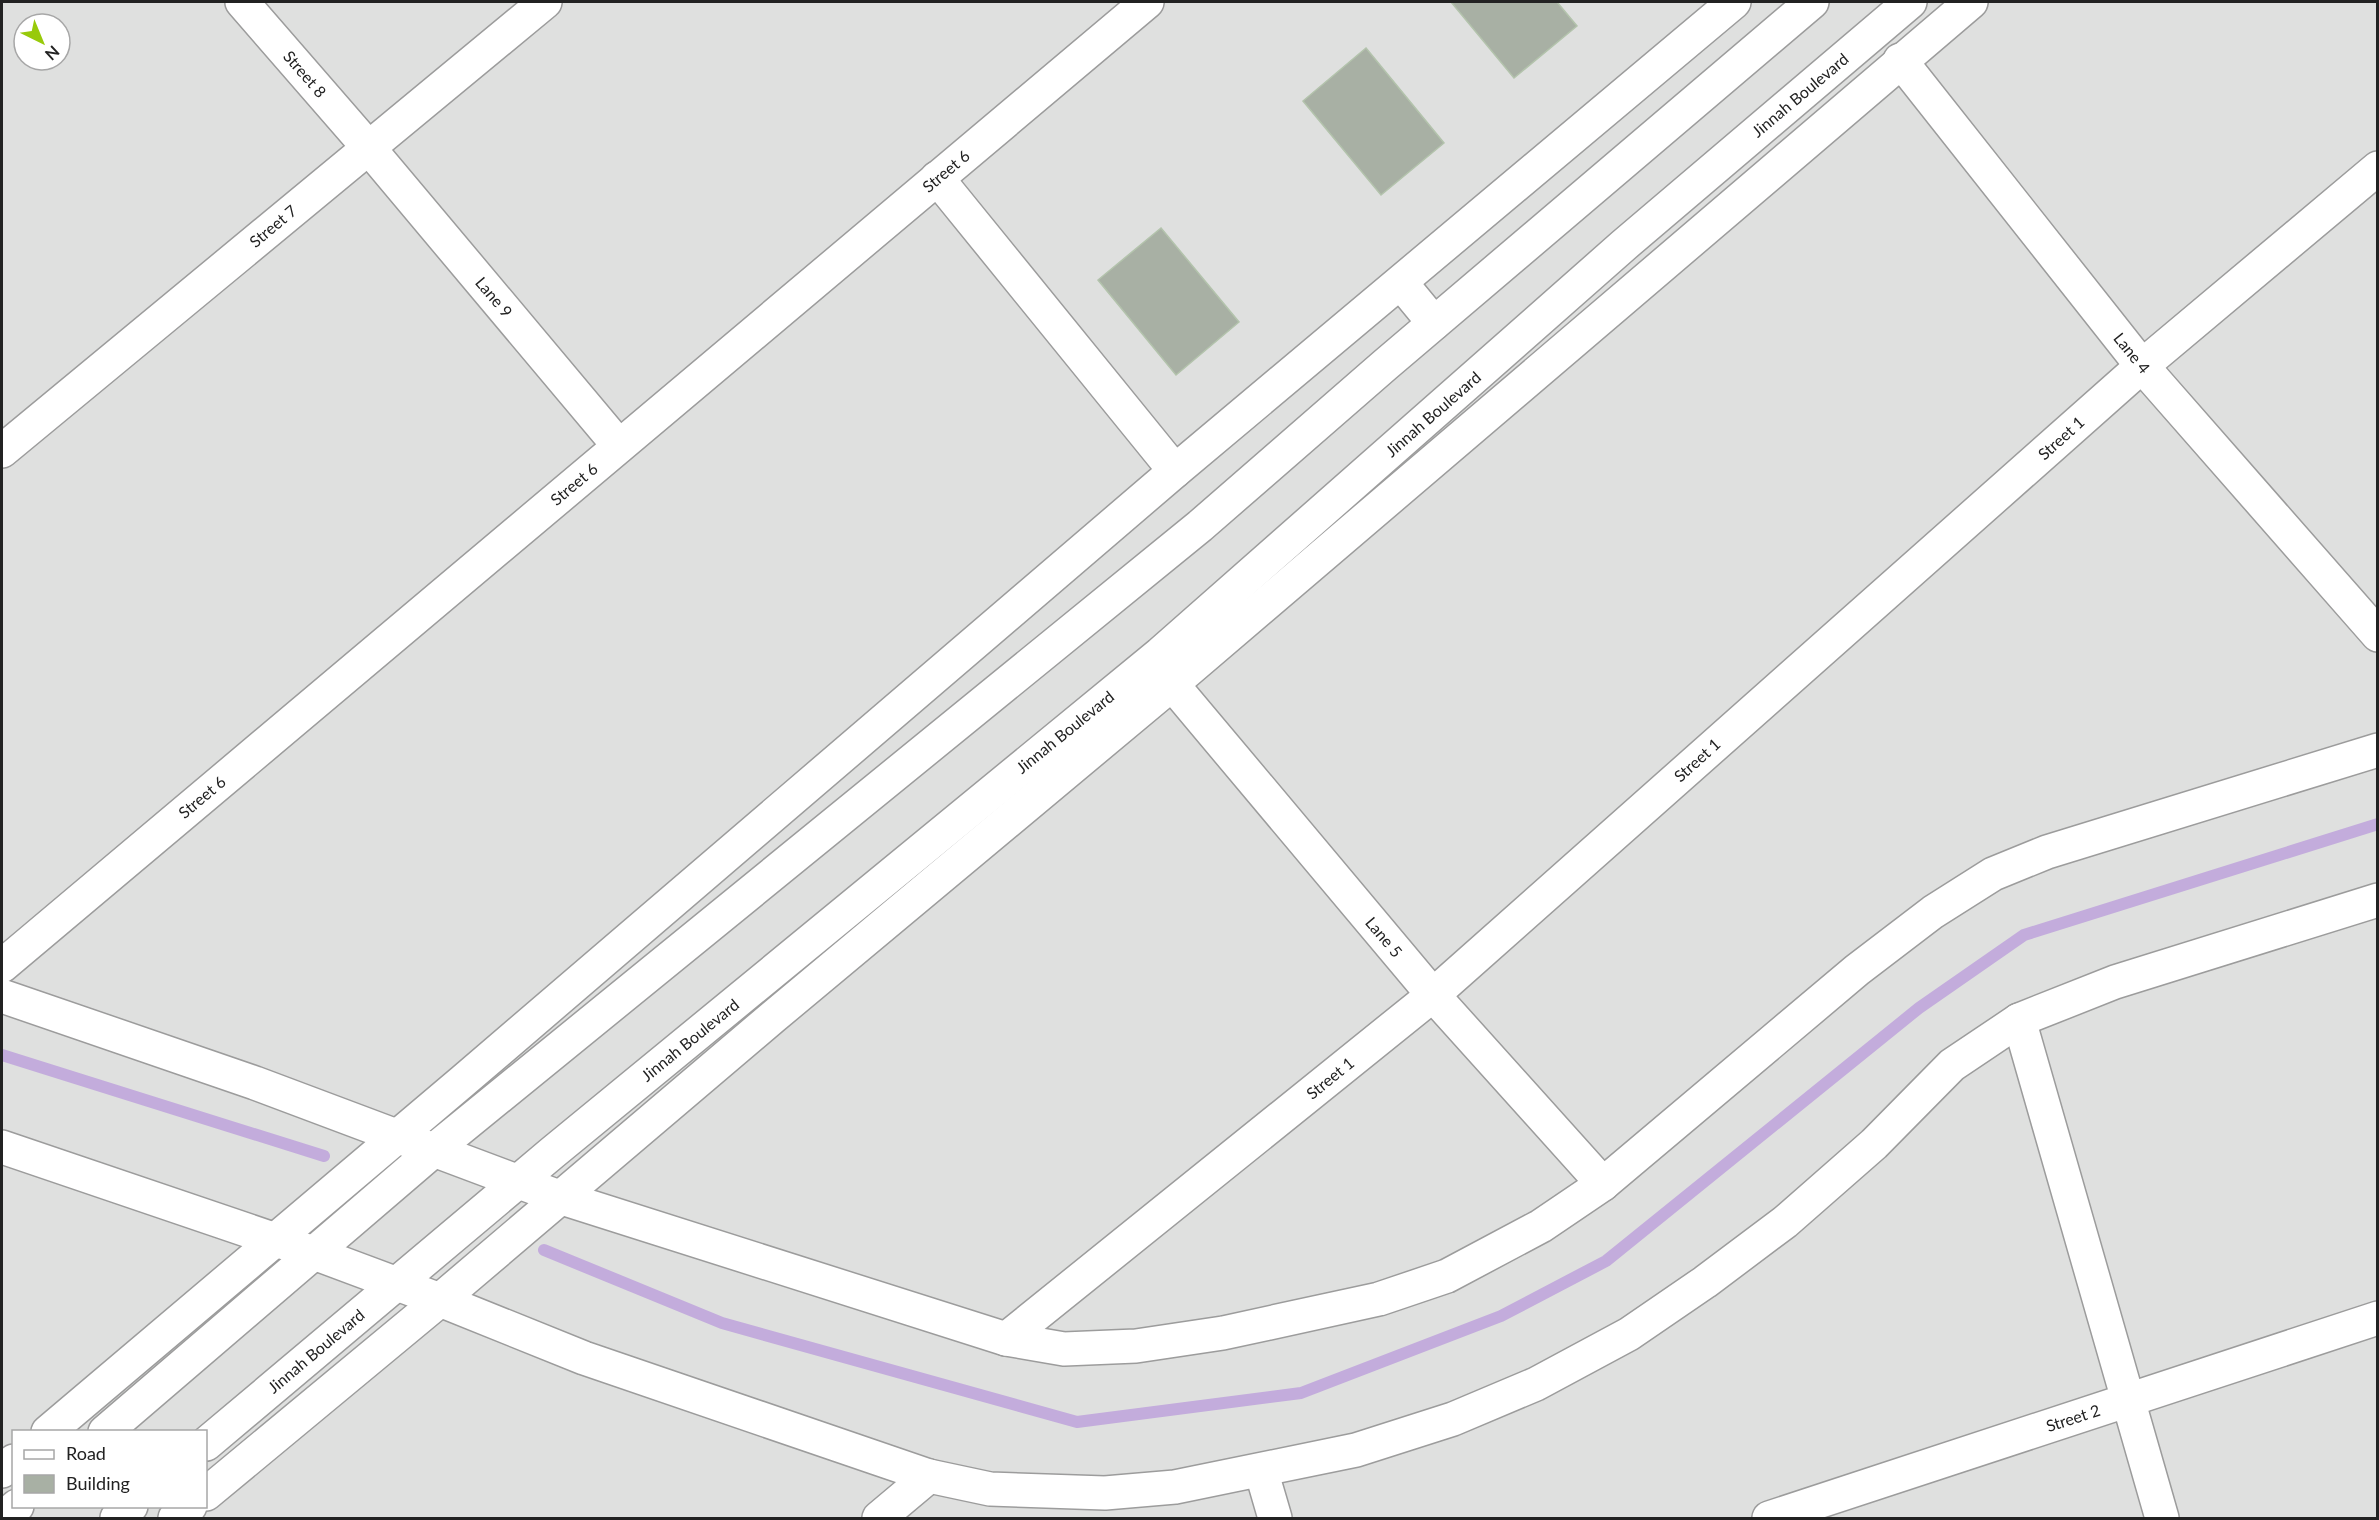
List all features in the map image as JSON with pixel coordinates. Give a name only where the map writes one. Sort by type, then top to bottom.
[{"type":"street","name":"Street 8","points":[[242,2],[368,147]]},
{"type":"street","name":"Street 7","points":[[2,450],[545,2]]},
{"type":"street","name":"Street 6","points":[[2,966],[1147,2]]},
{"type":"street","points":[[49,1430],[398,1136],[1175,471],[1734,2]]},
{"type":"street","points":[[106,1430],[434,1150],[1200,526],[1434,323],[1812,2]]},
{"type":"street","name":"Jinnah Boulevard","points":[[207,1443],[519,1181],[1161,654],[1624,245],[1910,2]]},
{"type":"street","points":[[207,1493],[1172,684],[1900,60],[1971,2]]},
{"type":"street","name":"Lane 4","points":[[1900,60],[2142,366],[2378,635]]},
{"type":"street","name":"Lane 9","points":[[368,147],[619,446]]},
{"type":"street","name":"Street 1","points":[[1006,1339],[1433,995],[2142,366],[2378,168]]},
{"type":"street","points":[[938,178],[1175,471]]},
{"type":"street","points":[[1401,283],[1434,323]]},
{"type":"street","points":[[1478,374],[1503,400]]},
{"type":"street","name":"Lane 5","points":[[1172,684],[1433,995],[1602,1184]]},
{"type":"street","points":[[2,996],[255,1083],[559,1197],[1006,1339],[1064,1348],[1136,1346],[1223,1333],[1379,1299],[1447,1276],[1541,1226],[1602,1184],[1857,970],[1933,912],[1993,874],[2048,852],[2378,750]]},
{"type":"street","points":[[2,1147],[273,1241],[314,1253],[440,1300],[584,1358],[929,1476],[990,1489],[1105,1493],[1174,1487],[1356,1449],[1453,1419],[1536,1384],[1629,1334],[1705,1282],[1785,1222],[1874,1144],[1952,1065],[2019,1020],[2115,982],[2378,900]]},
{"type":"street","points":[[2019,1020],[2162,1518]]},
{"type":"street","name":"Street 2","points":[[1769,1518],[2378,1318]]},
{"type":"street","points":[[1261,1470],[1275,1518]]},
{"type":"street","points":[[879,1518],[929,1476]]},
{"type":"street","points":[[3,1518],[15,1508]]},
{"type":"street","points":[[117,1518],[129,1508]]},
{"type":"street","points":[[176,1518],[188,1508]]},
{"type":"shaded area","points":[[2,2],[2377,2],[2377,1518],[2,1518]]},
{"type":"building","points":[[1451,2],[1557,2],[1577,26],[1514,78]]},
{"type":"building","points":[[1366,48],[1444,143],[1381,195],[1303,101]]},
{"type":"building","points":[[1161,228],[1239,322],[1176,375],[1098,280]]},
{"type":"waterway","points":[[544,1250],[722,1323],[1077,1422],[1301,1393],[1501,1316],[1606,1261],[1919,1008],[2024,935],[2378,824]]},
{"type":"waterway","points":[[2,1055],[324,1156]]}]
